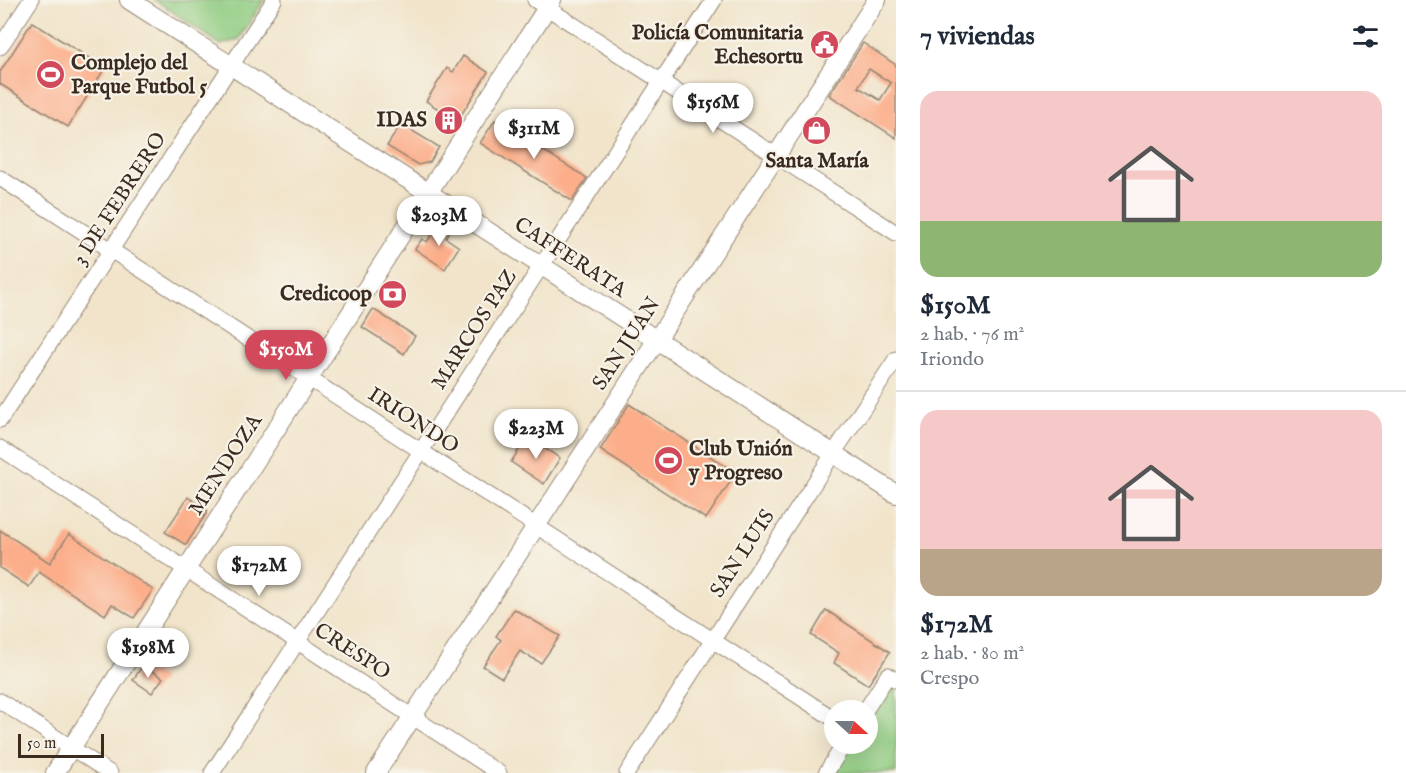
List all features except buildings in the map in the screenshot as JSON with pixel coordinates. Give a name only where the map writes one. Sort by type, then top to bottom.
[{"type":"main road","name":"CAFFERATA","points":[[129,0],[896,494]]},
{"type":"main road","name":"SAN JUAN","points":[[376,773],[877,0]]},
{"type":"main road","name":"MENDOZA","points":[[55,773],[428,193],[545,3]]},
{"type":"street","points":[[0,47],[31,0]]},
{"type":"street","name":"3 DE FEBRERO","points":[[0,420],[274,0]]},
{"type":"street","name":"MARCOS PAZ","points":[[212,773],[714,0]]},
{"type":"street","points":[[545,3],[661,82],[896,233]]},
{"type":"street","name":"IRIONDO","points":[[0,178],[824,712]]},
{"type":"street","name":"SAN LUIS","points":[[627,773],[896,359]]},
{"type":"street","name":"CRESPO","points":[[0,448],[499,773]]},
{"type":"street","points":[[874,700],[892,677]]},
{"type":"street","points":[[0,702],[110,773]]},
{"type":"street","points":[[826,773],[838,754]]},
{"type":"green space","points":[[155,0],[264,0],[239,39],[221,45]]},
{"type":"green space","points":[[888,675],[896,680],[896,773],[826,773],[838,754],[878,754],[878,700],[873,700]]},
{"type":"place","name":"Policía Comunitaria Echesortu","points":[[824,45]]},
{"type":"place","name":"Complejo del Parque Futbol 5","points":[[50,75]]},
{"type":"place","name":"IDAS","points":[[448,120]]},
{"type":"place","name":"Santa María","points":[[817,130]]},
{"type":"place","name":"Credicoop","points":[[393,294]]},
{"type":"place","name":"Club Unión y Progreso","points":[[668,461]]}]
